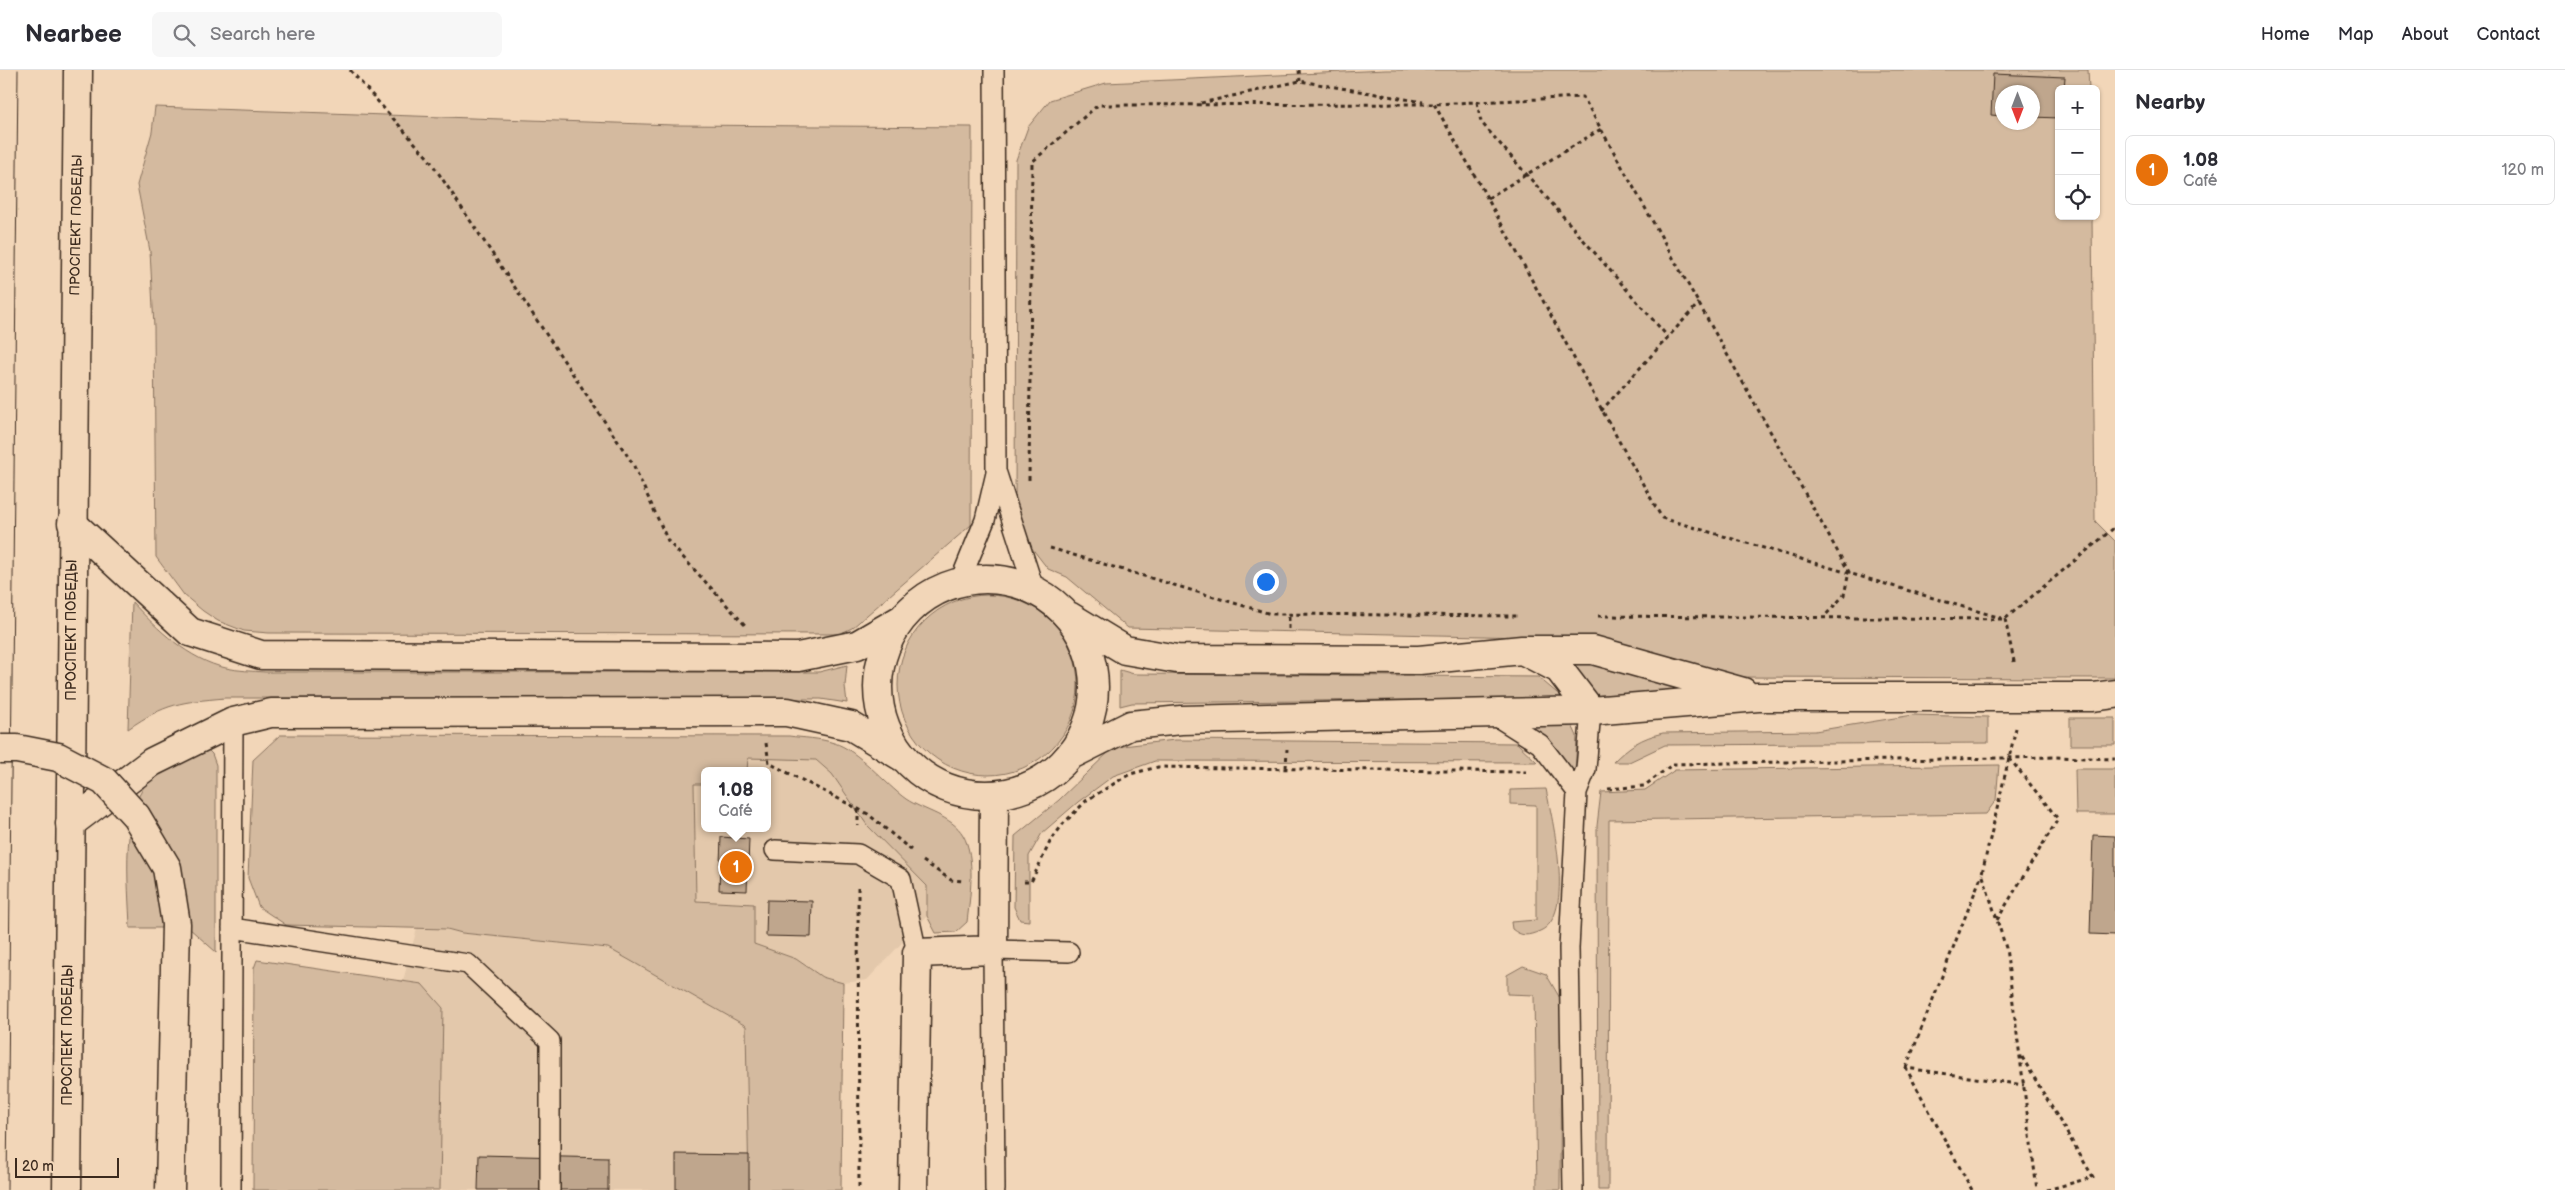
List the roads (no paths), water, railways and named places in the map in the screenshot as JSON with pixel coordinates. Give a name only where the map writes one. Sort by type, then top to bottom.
[{"type":"street","name":"ПРОСПЕКТ ПОБЕДЫ","points":[[66,1190],[78,70]]},
{"type":"street","points":[[72,522],[190,632],[261,655],[798,657],[857,644],[900,620],[927,595],[960,581],[985,578],[1010,581],[1034,589],[1053,601],[1070,616],[1125,650],[1176,659],[1418,660],[1522,650],[1593,650],[1758,697]]},
{"type":"street","points":[[1070,616],[1088,648],[1096,684],[1090,721],[1073,754]]},
{"type":"street","points":[[900,620],[882,653],[877,690],[884,726],[904,758]]},
{"type":"street","points":[[1522,650],[1559,669],[1592,711]]},
{"type":"street","points":[[70,824],[152,762],[233,722],[271,713],[787,712],[851,726],[904,758],[929,780],[960,793],[994,796],[1024,789],[1051,775],[1073,754],[1131,725],[1191,720],[1592,711],[1758,697],[2108,698]]},
{"type":"street","points":[[0,748],[17,748],[58,757],[104,780],[136,816],[167,868],[176,924],[170,1190]]},
{"type":"street","points":[[913,1190],[917,953],[993,950],[994,796]]},
{"type":"lane","points":[[960,581],[985,520],[996,472],[994,70]]},
{"type":"lane","points":[[996,472],[1034,589]]},
{"type":"lane","points":[[1573,1190],[1569,948],[1577,792],[1586,769],[1592,711]]},
{"type":"lane","points":[[1490,712],[1540,744],[1577,792]]},
{"type":"lane","points":[[231,1190],[233,722]]},
{"type":"lane","points":[[775,850],[858,854],[902,879],[917,953]]},
{"type":"lane","points":[[232,928],[468,964],[550,1041],[550,1190]]},
{"type":"lane","points":[[995,1190],[993,950],[1070,952]]},
{"type":"tram line","points":[[7,1190],[18,70]]},
{"type":"place","name":"1.08","points":[[736,867]]}]
